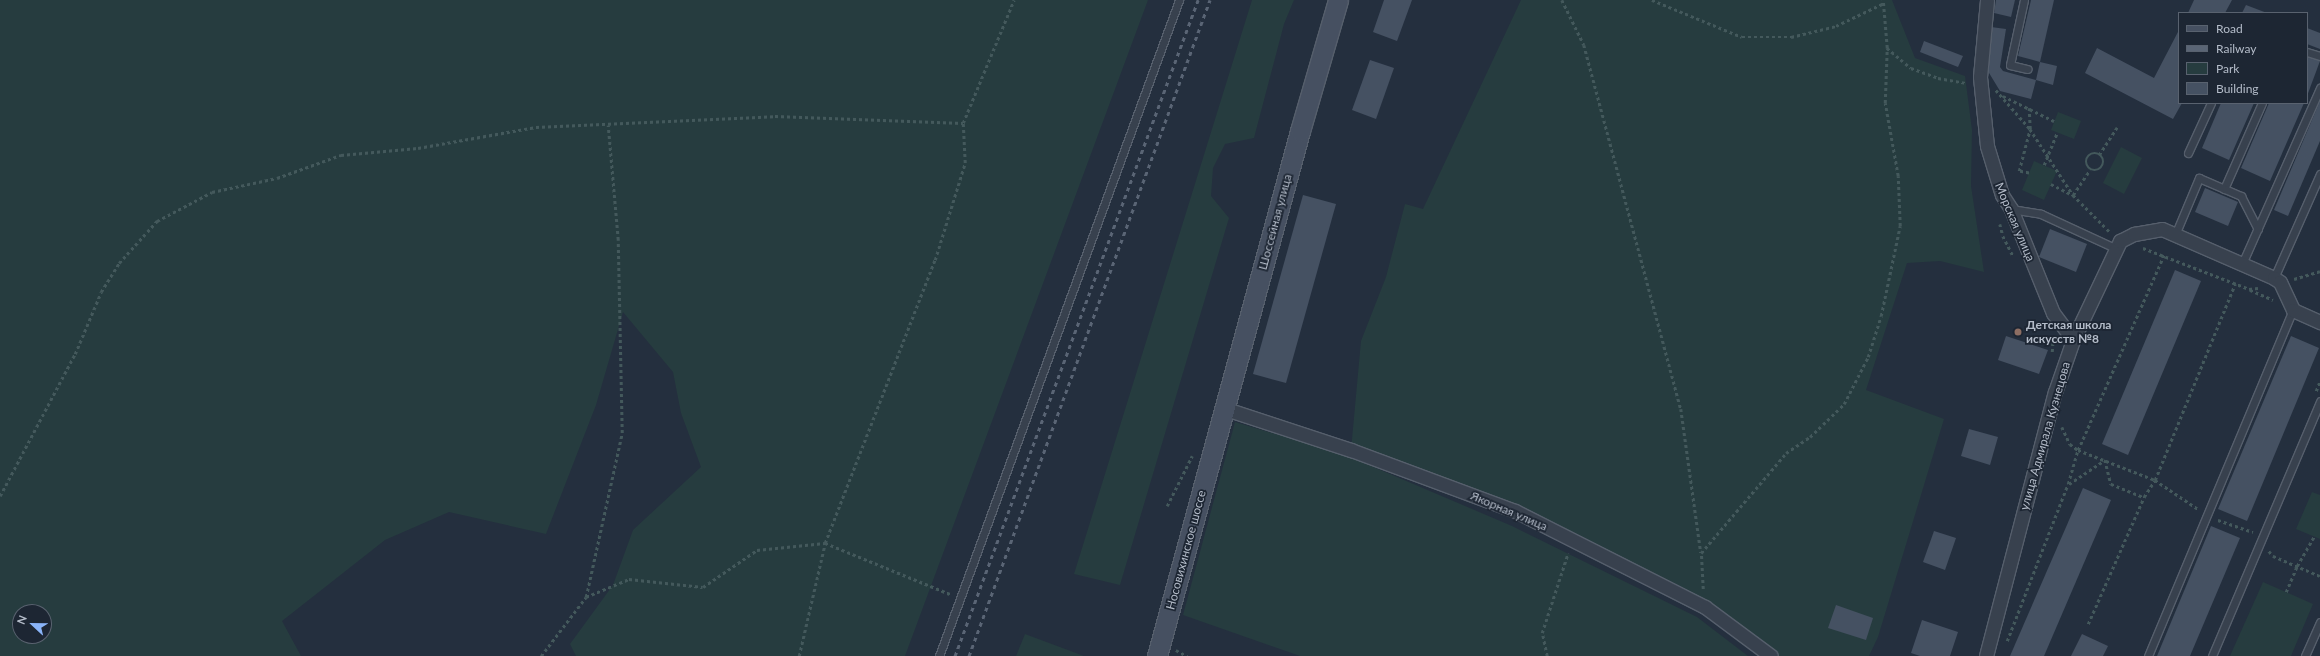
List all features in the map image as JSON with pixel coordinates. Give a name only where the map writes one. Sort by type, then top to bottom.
[{"type":"main road","name":"Шоссейная улица","points":[[1215,444],[1226,409],[1300,131],[1338,0]]},
{"type":"main road","name":"Носовихинское шоссе","points":[[1157,656],[1215,444]]},
{"type":"street","name":"Морская улица","points":[[1986,0],[1975,81],[1987,146],[2002,195],[2011,209],[2053,313],[2073,340]]},
{"type":"street","points":[[2118,245],[2134,234],[2162,229],[2277,280],[2293,310],[2320,322]]},
{"type":"street","name":"улица Адмирала Кузнецова","points":[[1986,656],[2055,392],[2073,340],[2118,245]]},
{"type":"street","name":"Якорная улица","points":[[1226,409],[1351,450],[1515,511],[1705,606],[1771,656]]},
{"type":"lane","points":[[939,656],[1180,0]]},
{"type":"lane","points":[[2024,0],[2010,65],[2028,70]]},
{"type":"lane","points":[[2308,52],[2320,56]]},
{"type":"lane","points":[[2242,264],[2320,88]]},
{"type":"lane","points":[[2188,153],[2211,104]]},
{"type":"lane","points":[[2224,188],[2262,104]]},
{"type":"lane","points":[[2277,280],[2320,174]]},
{"type":"lane","points":[[2175,235],[2199,178],[2241,196],[2258,229]]},
{"type":"lane","points":[[2011,209],[2041,214],[2118,245]]},
{"type":"lane","points":[[2148,656],[2293,310]]},
{"type":"lane","points":[[2212,656],[2320,401]]},
{"type":"lane","points":[[2306,656],[2320,622]]},
{"type":"path","points":[[799,656],[825,543],[935,260],[965,163],[963,123],[1014,0]]},
{"type":"path","points":[[1562,0],[1584,45],[1680,409],[1701,553],[1705,606]]},
{"type":"path","points":[[1652,0],[1742,37],[1791,37],[1836,26],[1884,1],[1887,48],[1885,102],[1898,176],[1900,226],[1881,316],[1868,357],[1844,404],[1810,437],[1786,453],[1701,553]]},
{"type":"path","points":[[1887,48],[1910,68],[1938,78],[1975,81],[2054,122]]},
{"type":"path","points":[[2003,96],[2030,129],[2073,195],[2118,245],[2164,255],[2250,289],[2277,280],[2320,271]]},
{"type":"path","points":[[2029,108],[2030,129],[2019,171],[2029,173]]},
{"type":"path","points":[[0,496],[75,354],[101,292],[119,263],[157,221],[212,192],[277,178],[341,155],[418,148],[536,127],[608,125],[775,116],[963,123]]},
{"type":"path","points":[[540,656],[586,597],[622,434],[618,240],[608,125]]},
{"type":"path","points":[[2099,155],[2117,127]]},
{"type":"path","points":[[2044,165],[2047,154],[2057,133]]},
{"type":"path","points":[[2091,154],[2099,155],[2103,159],[2103,165],[2099,170],[2090,170],[2087,166],[2087,158],[2091,154]]},
{"type":"path","points":[[2073,195],[2090,170]]},
{"type":"path","points":[[2051,184],[2073,195]]},
{"type":"path","points":[[2004,647],[2068,484],[2078,450],[2164,255]]},
{"type":"path","points":[[2088,624],[2144,497],[2155,480],[2235,284]]},
{"type":"path","points":[[1168,506],[1193,454]]},
{"type":"path","points":[[2068,484],[2105,460],[2111,484],[2144,497]]},
{"type":"path","points":[[2286,592],[2297,566],[2314,536]]},
{"type":"path","points":[[1546,656],[1542,633],[1573,540]]},
{"type":"path","points":[[586,597],[629,579],[703,586],[757,550],[825,543],[960,598]]},
{"type":"green space","points":[[0,0],[1148,0],[905,656],[576,656],[570,644],[613,585],[633,530],[701,467],[681,413],[673,372],[623,312],[596,405],[546,534],[449,512],[385,540],[282,621],[301,656],[0,656]]},
{"type":"green space","points":[[1252,0],[1294,0],[1284,24],[1254,138],[1225,144],[1213,168],[1211,196],[1229,218],[1120,585],[1074,574]]},
{"type":"green space","points":[[1521,0],[1892,0],[1915,58],[1965,76],[1972,130],[1971,186],[1984,272],[1940,261],[1907,263],[1866,390],[1944,419],[1878,637],[1869,656],[1771,656],[1705,607],[1573,540],[1351,450],[1361,341],[1386,277],[1405,204],[1423,209]]},
{"type":"green space","points":[[2058,112],[2081,121],[2074,139],[2051,130]]},
{"type":"green space","points":[[2121,147],[2142,158],[2124,194],[2103,183]]},
{"type":"green space","points":[[2034,161],[2057,171],[2044,200],[2022,190]]},
{"type":"green space","points":[[1235,422],[1343,454],[1512,526],[1697,617],[1748,656],[1300,656],[1183,615]]},
{"type":"green space","points":[[2312,492],[2320,495],[2320,539],[2296,529]]},
{"type":"green space","points":[[2263,582],[2313,604],[2291,656],[2230,656]]},
{"type":"green space","points":[[1025,634],[1084,656],[1016,656]]},
{"type":"building","points":[[1384,0],[1412,0],[1397,41],[1373,32]]},
{"type":"building","points":[[1996,0],[2015,0],[2011,17],[1994,13]]},
{"type":"building","points":[[2031,0],[2054,0],[2040,62],[2018,56]]},
{"type":"building","points":[[2194,0],[2232,0],[2226,12],[2188,12]]},
{"type":"building","points":[[2246,5],[2264,12],[2242,12]]},
{"type":"building","points":[[1991,27],[2006,29],[2000,67],[2003,71],[2036,80],[2031,99],[2000,91],[1986,68]]},
{"type":"building","points":[[2308,28],[2320,33],[2320,49],[2308,44]]},
{"type":"building","points":[[2178,32],[2178,104],[2181,104],[2173,119],[2085,73],[2097,48],[2154,78]]},
{"type":"building","points":[[1924,41],[1963,56],[1958,67],[1920,52]]},
{"type":"building","points":[[2308,56],[2320,61],[2308,93]]},
{"type":"building","points":[[1370,60],[1394,68],[1376,119],[1352,110]]},
{"type":"building","points":[[2040,62],[2057,66],[2053,85],[2036,80]]},
{"type":"building","points":[[2320,101],[2320,141],[2288,216],[2274,210]]},
{"type":"building","points":[[2221,104],[2254,104],[2229,160],[2202,148]]},
{"type":"building","points":[[2269,104],[2304,104],[2270,181],[2241,168]]},
{"type":"building","points":[[2205,188],[2238,202],[2228,226],[2195,212]]},
{"type":"building","points":[[1303,195],[1336,204],[1286,383],[1253,374]]},
{"type":"building","points":[[2050,229],[2087,244],[2076,272],[2039,257]]},
{"type":"building","points":[[2175,270],[2201,281],[2128,455],[2102,444]]},
{"type":"building","points":[[2006,336],[2048,350],[2039,374],[1998,360]]},
{"type":"building","points":[[2291,336],[2319,348],[2247,521],[2218,509]]},
{"type":"building","points":[[1969,429],[1998,437],[1990,465],[1961,456]]},
{"type":"building","points":[[2083,488],[2111,500],[2044,656],[2010,656]]},
{"type":"building","points":[[2211,526],[2240,538],[2190,656],[2157,656]]},
{"type":"building","points":[[1934,531],[1956,538],[1945,570],[1923,562]]},
{"type":"building","points":[[1836,605],[1873,618],[1866,640],[1828,628]]},
{"type":"building","points":[[1922,620],[1958,632],[1950,656],[1920,656],[1911,653]]},
{"type":"building","points":[[2082,634],[2108,646],[2103,656],[2071,656]]},
{"type":"railway","points":[[955,656],[1198,0]]},
{"type":"railway","points":[[969,656],[1210,0]]},
{"type":"place","name":"Детская школа искусств №8","points":[[2018,332]]}]
